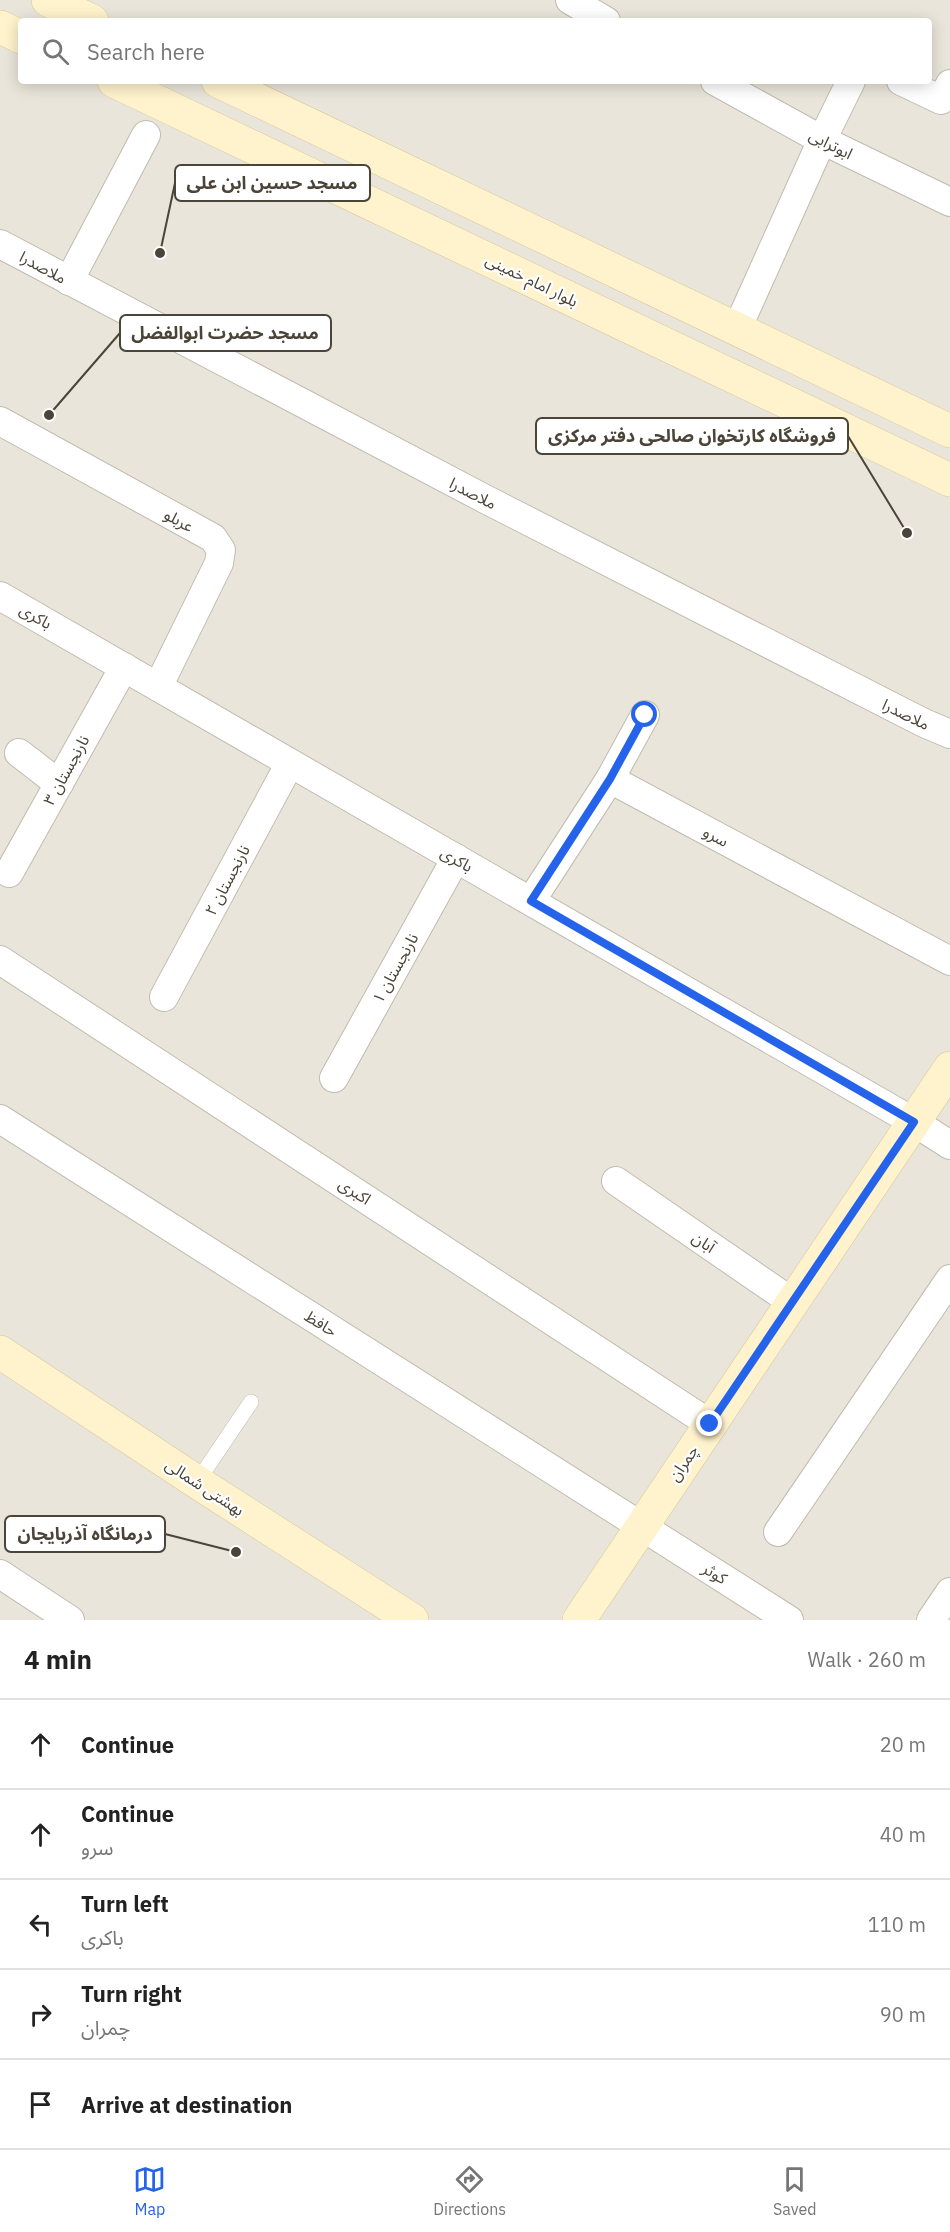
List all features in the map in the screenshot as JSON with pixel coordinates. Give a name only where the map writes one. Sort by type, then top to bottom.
[{"type":"main road","points":[[48,0],[86,18]]},
{"type":"main road","points":[[0,27],[18,36]]},
{"type":"main road","name":"بلوار امام خمینی","points":[[120,84],[950,480]]},
{"type":"main road","points":[[224,84],[950,431]]},
{"type":"main road","name":"چمران","points":[[579,1620],[950,1068]]},
{"type":"main road","name":"بهشتی شمالی","points":[[0,1352],[412,1620]]},
{"type":"street","points":[[570,0],[601,18]]},
{"type":"street","name":"ابوترابی","points":[[720,84],[822,140],[950,202]]},
{"type":"street","points":[[737,329],[850,84]]},
{"type":"street","points":[[913,84],[945,92]]},
{"type":"street","points":[[69,281],[146,135]]},
{"type":"street","name":"ملاصدرا","points":[[0,244],[496,504],[913,718],[950,734]]},
{"type":"street","name":"عربلو","points":[[0,421],[213,538],[221,550],[219,563],[158,687]]},
{"type":"street","name":"باکری","points":[[0,596],[914,1122],[950,1145]]},
{"type":"street","name":"نارنجستان ۳","points":[[9,873],[124,667]]},
{"type":"street","points":[[531,901],[610,779],[645,715]]},
{"type":"street","points":[[19,753],[59,784]]},
{"type":"street","name":"نارنجستان ۲","points":[[165,997],[290,763]]},
{"type":"street","name":"سرو","points":[[610,779],[950,962]]},
{"type":"street","name":"نارنجستان ۱","points":[[334,1078],[456,858]]},
{"type":"street","name":"اکبری","points":[[0,960],[710,1424]]},
{"type":"street","name":"حافظ","points":[[0,1119],[641,1526]]},
{"type":"street","name":"آبان","points":[[616,1181],[792,1302]]},
{"type":"street","points":[[778,1532],[950,1279]]},
{"type":"street","name":"کوثر","points":[[641,1526],[789,1620]]},
{"type":"street","points":[[0,1574],[70,1620]]},
{"type":"street","points":[[931,1620],[950,1592]]},
{"type":"lane","points":[[197,1482],[251,1402]]},
{"type":"shaded area","points":[[0,0],[950,0],[950,1620],[0,1620]]},
{"type":"place","name":"مسجد حسین ابن علی","points":[[160,253]]},
{"type":"place","name":"مسجد حضرت ابوالفضل","points":[[49,415]]},
{"type":"place","name":"فروشگاه کارتخوان صالحی دفتر مرکزی","points":[[907,533]]},
{"type":"place","name":"درمانگاه آذربایجان","points":[[236,1552]]},
{"type":"route","points":[[645,715],[610,779],[531,901],[914,1122],[710,1424]]}]
